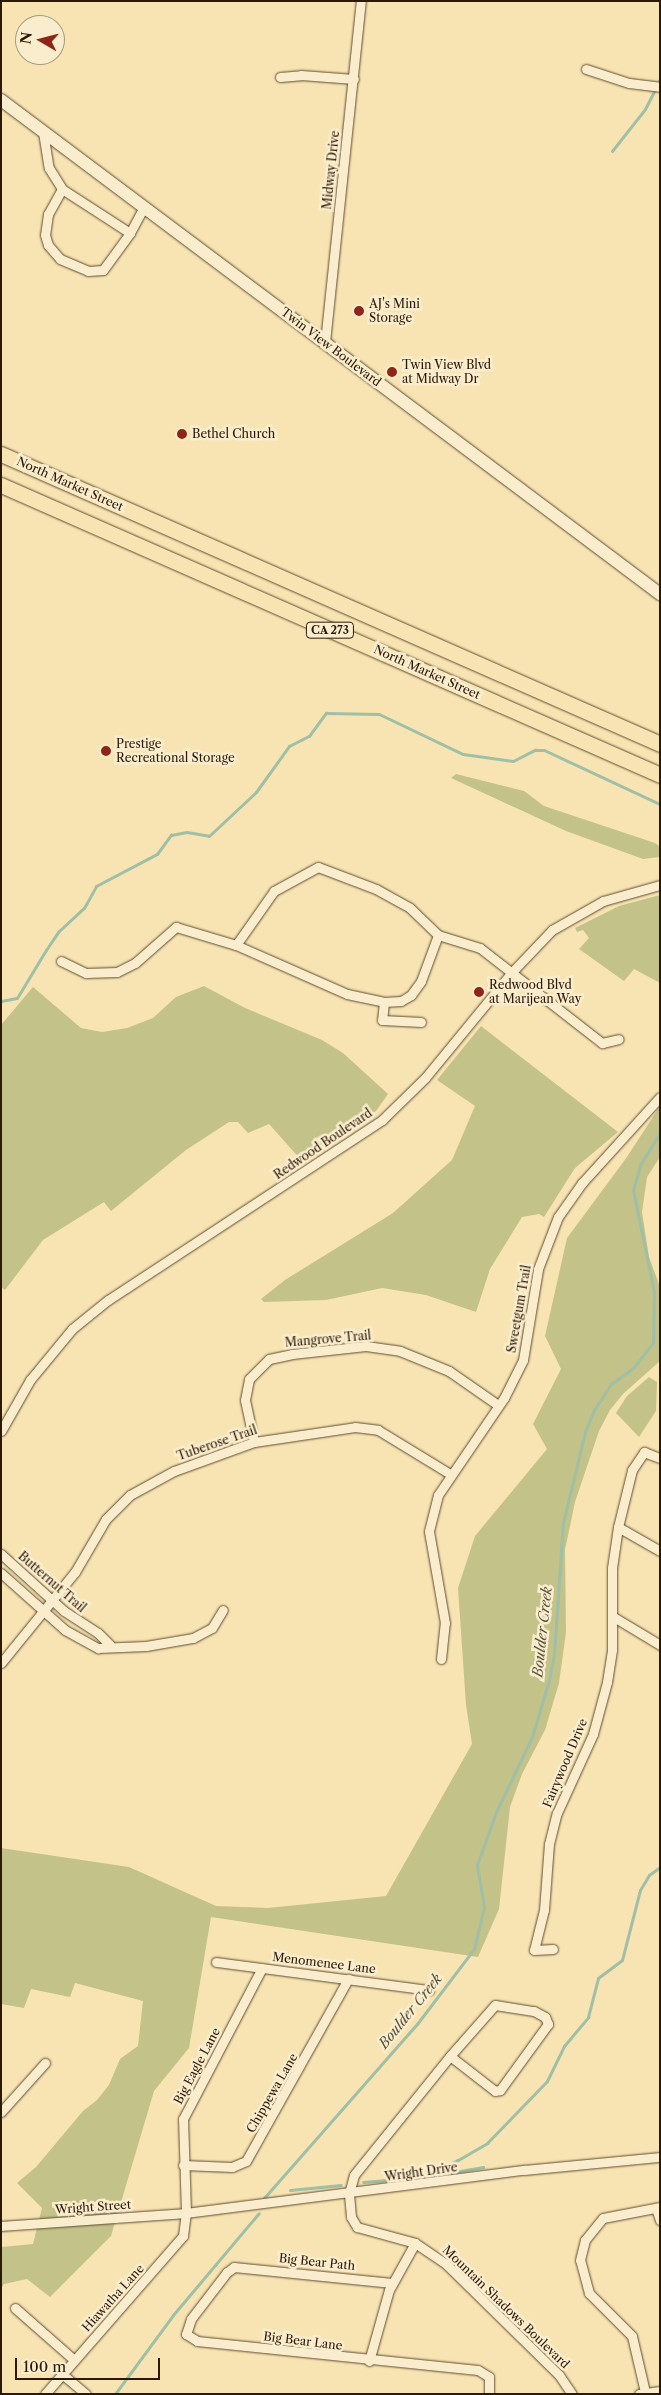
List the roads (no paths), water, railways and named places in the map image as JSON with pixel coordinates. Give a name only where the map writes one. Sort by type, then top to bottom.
[{"type":"main road","name":"North Market Street","points":[[1,454],[660,744]]},
{"type":"main road","name":"North Market Street","points":[[1,484],[660,775]]},
{"type":"street","name":"Midway Drive","points":[[325,342],[361,1]]},
{"type":"street","points":[[586,69],[629,83],[660,87]]},
{"type":"street","points":[[280,77],[301,75],[354,80]]},
{"type":"street","name":"Twin View Boulevard","points":[[1,100],[660,594]]},
{"type":"street","points":[[43,132],[49,168],[62,189],[130,233]]},
{"type":"street","points":[[62,189],[48,214],[45,235],[48,245],[60,259],[88,271],[102,270],[130,233],[144,207]]},
{"type":"street","points":[[236,945],[274,891],[318,867],[376,889],[410,908],[438,935],[480,948],[602,1043],[619,1039]]},
{"type":"street","name":"Redwood Boulevard","points":[[1,1431],[30,1380],[72,1329],[108,1300],[382,1120],[425,1078],[542,938],[581,911],[631,891],[660,885]]},
{"type":"street","points":[[61,962],[86,973],[117,972],[135,963],[176,927],[236,945],[346,994],[384,1002],[401,1001],[411,994],[422,981],[438,935]]},
{"type":"street","points":[[384,1002],[382,1020],[421,1022]]},
{"type":"street","name":"Sweetgum Trail","points":[[441,1660],[445,1624],[430,1531],[438,1495],[450,1474],[498,1405],[523,1360],[538,1269],[558,1217],[582,1184],[660,1098]]},
{"type":"street","name":"Mangrove Trail","points":[[254,1442],[245,1400],[249,1379],[269,1359],[292,1354],[366,1346],[400,1351],[449,1371],[498,1405]]},
{"type":"street","name":"Tuberose Trail","points":[[1,1662],[75,1572],[100,1527],[126,1498],[174,1471],[254,1442],[318,1431],[366,1428],[378,1430],[450,1474]]},
{"type":"street","name":"Fairywood Drive","points":[[553,1949],[534,1950],[544,1910],[549,1844],[557,1813],[601,1709],[611,1663],[612,1568],[618,1527],[632,1470],[644,1452],[660,1458]]},
{"type":"street","points":[[618,1527],[660,1551]]},
{"type":"street","name":"Butternut Trail","points":[[1,1554],[52,1600],[110,1645]]},
{"type":"street","points":[[1,1573],[79,1640],[98,1648],[110,1645],[139,1646],[193,1638],[212,1628],[223,1610]]},
{"type":"street","points":[[612,1616],[660,1645]]},
{"type":"street","name":"Menomenee Lane","points":[[216,1962],[428,1990]]},
{"type":"street","name":"Big Eagle Lane","points":[[186,2213],[183,2119],[262,1968]]},
{"type":"street","name":"Chippewa Lane","points":[[183,2165],[232,2167],[246,2161],[348,1979]]},
{"type":"street","name":"Mountain Shadows Boulevard","points":[[450,2056],[490,2088],[500,2090],[542,2037],[548,2019],[534,2012],[495,2005],[450,2056],[359,2168],[351,2183],[352,2217],[357,2227],[415,2243],[445,2263],[559,2375],[572,2394]]},
{"type":"street","points":[[1,2112],[45,2064]]},
{"type":"street","name":"Wright Drive","points":[[186,2213],[350,2194],[524,2170],[660,2157]]},
{"type":"street","points":[[660,2220],[658,2207],[603,2218],[585,2240],[580,2260],[589,2293],[632,2336],[642,2393],[660,2391]]},
{"type":"street","name":"Wright Street","points":[[1,2226],[186,2213]]},
{"type":"street","name":"Hiawatha Lane","points":[[44,2394],[179,2243],[186,2228],[186,2213]]},
{"type":"street","points":[[368,2361],[392,2283],[415,2243]]},
{"type":"street","name":"Big Bear Path","points":[[238,2266],[392,2283]]},
{"type":"street","name":"Big Bear Lane","points":[[238,2266],[227,2272],[186,2325],[188,2338],[197,2341],[368,2361],[482,2371],[488,2377],[489,2394]]},
{"type":"street","points":[[15,2308],[74,2360]]},
{"type":"street","points":[[62,2374],[86,2394]]},
{"type":"waterway","points":[[612,151],[645,109],[660,80]]},
{"type":"waterway","points":[[1,1001],[17,998],[59,931],[84,908],[96,886],[157,854],[171,835],[187,832],[209,836],[256,792],[289,746],[309,736],[326,713],[379,714],[463,754],[513,761],[535,750],[544,750],[660,804]]},
{"type":"waterway","name":"Boulder Creek","points":[[264,2198],[417,2024],[474,1949],[484,1907],[477,1865],[496,1812],[532,1737],[549,1680],[554,1654],[563,1523],[585,1432],[594,1410],[611,1384],[634,1367],[653,1343],[654,1292],[633,1190],[640,1165],[660,1133]]},
{"type":"waterway","points":[[363,2182],[424,2177],[458,2160],[487,2143],[547,2081],[564,2046],[588,2017],[598,1978],[622,1960],[640,1890],[649,1875],[660,1867]]},
{"type":"waterway","points":[[425,2177],[483,2167]]},
{"type":"waterway","points":[[290,2190],[341,2185]]},
{"type":"waterway","name":"Boulder Creek","points":[[115,2394],[173,2315],[259,2213]]},
{"type":"place","name":"AJ's Mini Storage","points":[[359,311]]},
{"type":"place","name":"Twin View Blvd at Midway Dr","points":[[392,372]]},
{"type":"place","name":"Bethel Church","points":[[182,434]]},
{"type":"place","name":"Prestige Recreational Storage","points":[[106,751]]},
{"type":"place","name":"Redwood Blvd at Marijean Way","points":[[479,992]]}]
